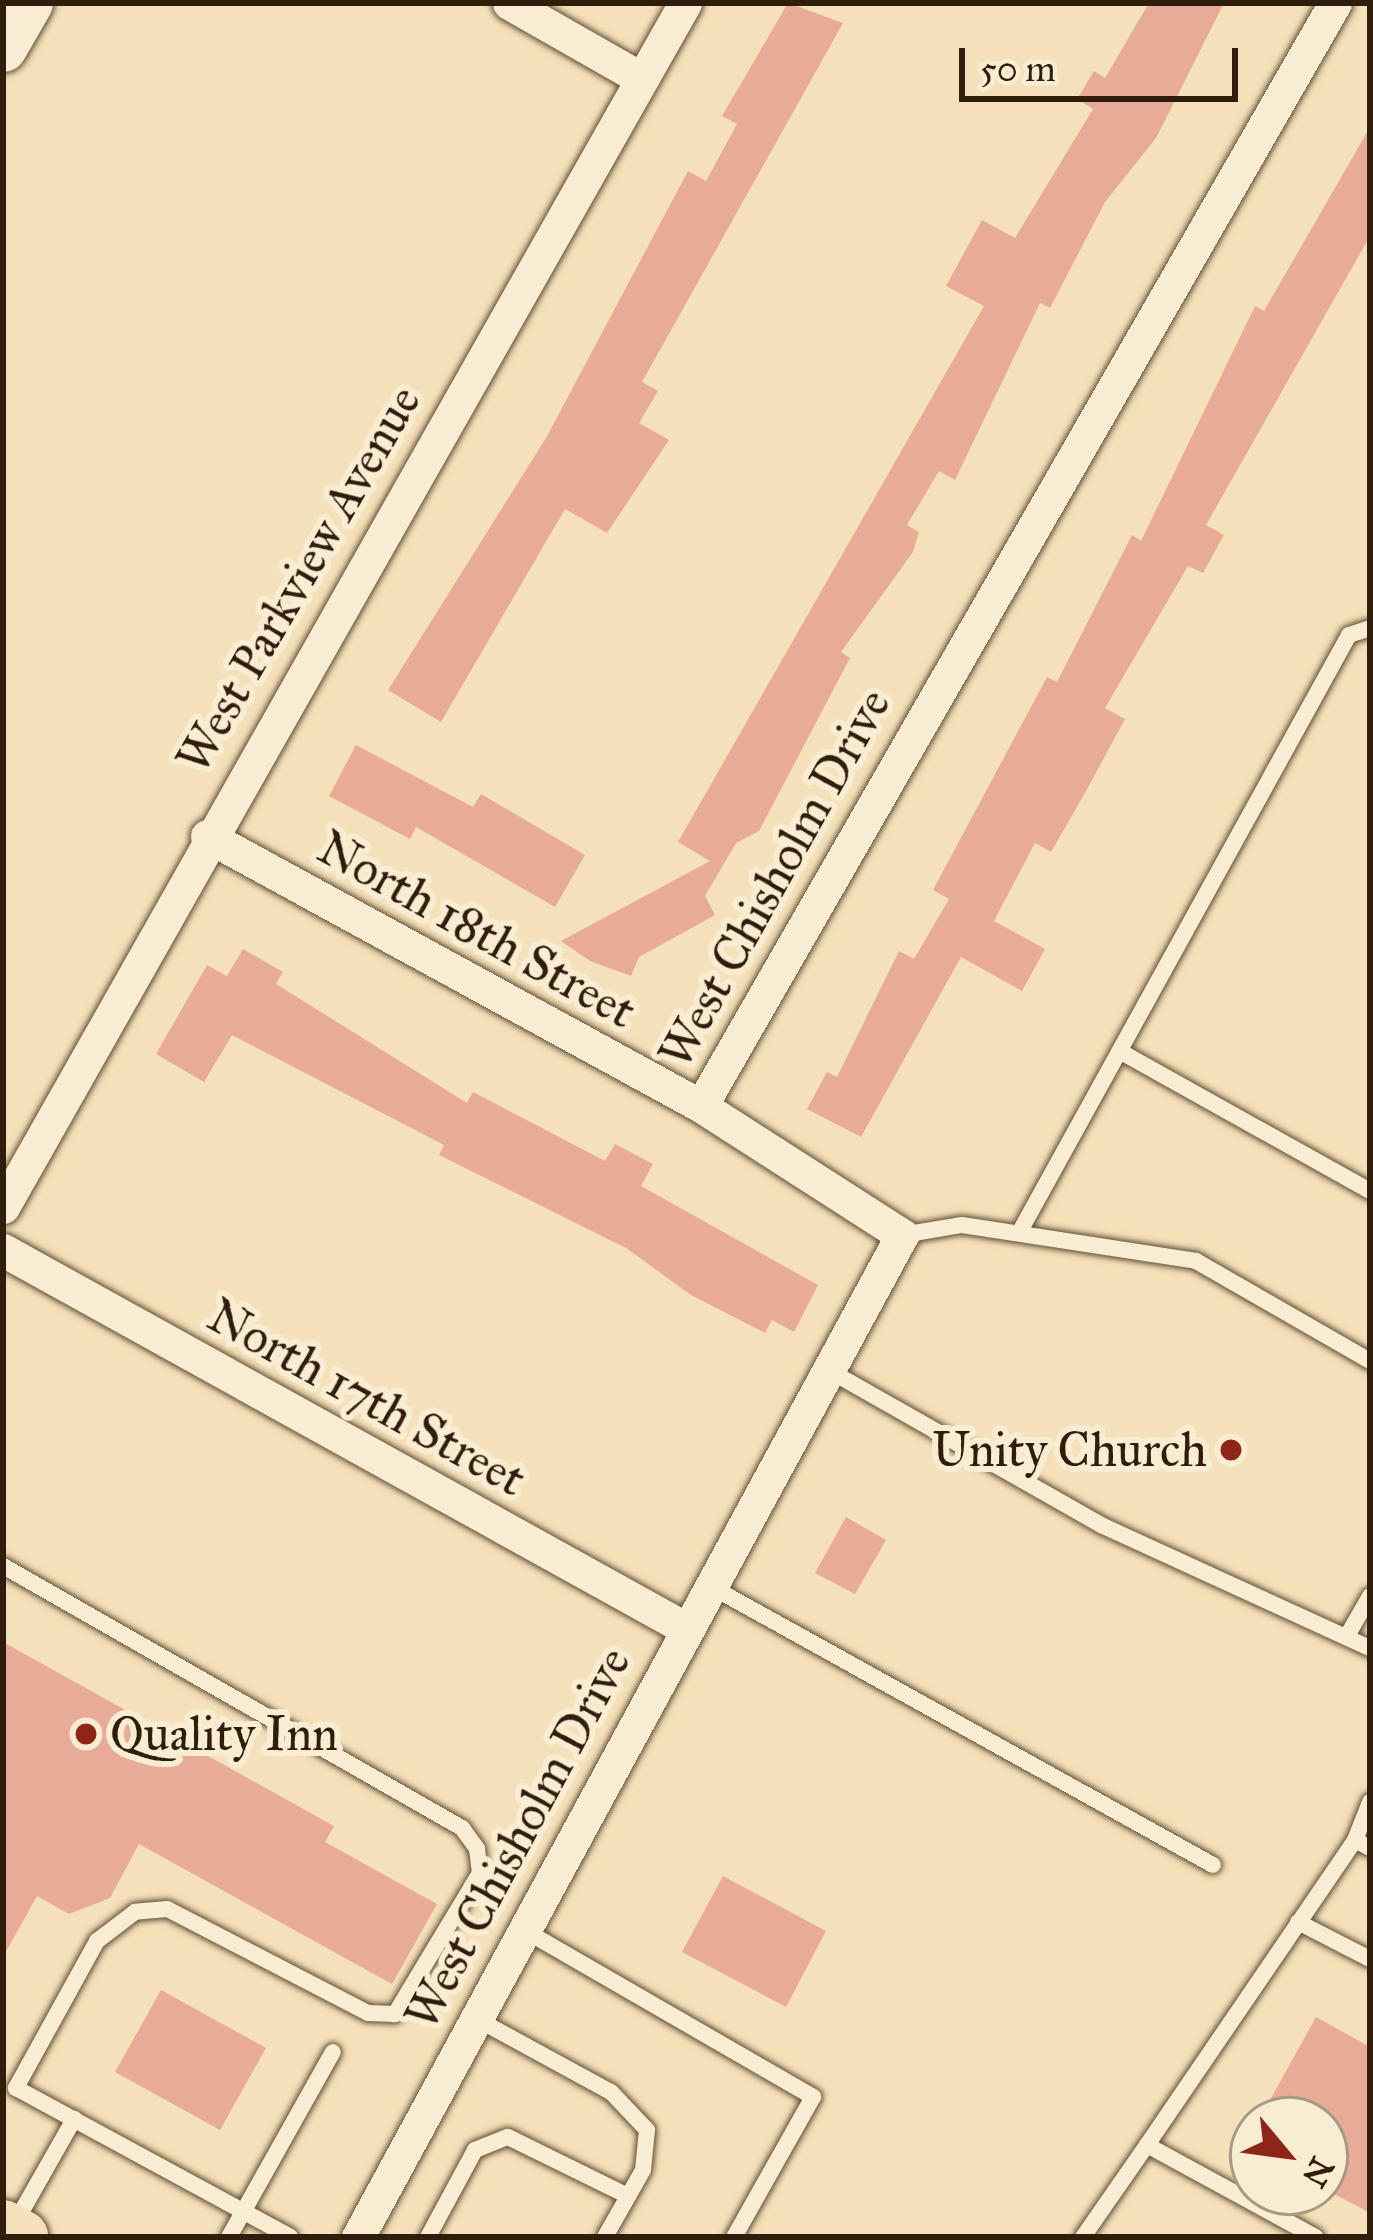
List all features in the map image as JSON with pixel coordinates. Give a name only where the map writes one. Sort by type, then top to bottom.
[{"type":"street","points":[[3,48],[29,3]]},
{"type":"street","points":[[509,3],[642,79]]},
{"type":"street","name":"West Parkview Avenue","points":[[3,1207],[207,836],[686,3]]},
{"type":"street","name":"West Chisholm Drive","points":[[358,2237],[902,1235],[701,1106],[861,811],[1336,3]]},
{"type":"street","name":"North 18th Street","points":[[207,836],[701,1106]]},
{"type":"street","name":"North 17th Street","points":[[3,1250],[685,1628]]},
{"type":"lane","points":[[1019,1233],[1123,1053],[1349,635],[1370,628]]},
{"type":"lane","points":[[1123,1053],[1370,1190]]},
{"type":"lane","points":[[902,1235],[962,1226],[1196,1261],[1370,1361]]},
{"type":"lane","points":[[830,1371],[1101,1525],[1370,1648]]},
{"type":"lane","points":[[3,1566],[462,1828],[480,1873],[395,2014],[368,2013],[167,1909],[135,1912],[97,1941],[9,2084],[290,2237]]},
{"type":"lane","points":[[709,1586],[1213,1865]]},
{"type":"lane","points":[[1347,1636],[1370,1596]]},
{"type":"lane","points":[[1083,2237],[1298,1922],[1362,1844],[1370,1802]]},
{"type":"lane","points":[[1298,1922],[1370,1959]]},
{"type":"lane","points":[[523,1930],[813,2097],[734,2237]]},
{"type":"lane","points":[[475,2018],[635,2112],[648,2147],[604,2237]]},
{"type":"lane","points":[[229,2237],[333,2053]]},
{"type":"lane","points":[[12,2232],[74,2119]]},
{"type":"lane","points":[[428,2237],[475,2150],[508,2137],[628,2196]]},
{"type":"lane","points":[[1147,2145],[1316,2237]]},
{"type":"building","points":[[788,3],[843,23],[642,382],[658,391],[639,423],[669,440],[607,533],[565,509],[441,722],[388,690],[546,438],[688,171],[706,181],[737,124],[722,116]]},
{"type":"building","points":[[1149,3],[1224,3],[1156,138],[1105,202],[1050,308],[1040,303],[955,480],[939,471],[907,525],[919,532],[913,552],[841,652],[850,658],[759,831],[736,843],[705,896],[715,915],[639,957],[631,976],[590,961],[561,941],[710,861],[678,842],[984,306],[946,286],[982,220],[1015,238],[1093,109],[1077,99],[1094,71],[1105,78]]},
{"type":"building","points":[[1370,127],[1370,236],[1206,525],[1224,535],[1203,573],[1188,566],[1105,708],[1125,719],[1085,793],[1051,852],[1035,843],[994,921],[1045,949],[1022,991],[961,957],[861,1137],[807,1109],[827,1072],[837,1077],[899,951],[914,959],[949,899],[933,890],[1047,677],[1057,682],[1132,535],[1141,541],[1255,306],[1264,311]]},
{"type":"building","points":[[356,745],[473,807],[481,794],[585,855],[555,907],[416,827],[410,839],[329,796]]},
{"type":"building","points":[[243,949],[283,972],[276,984],[467,1103],[473,1092],[605,1161],[615,1144],[653,1164],[641,1186],[818,1285],[794,1332],[772,1320],[765,1333],[691,1295],[626,1248],[439,1155],[444,1145],[232,1035],[204,1082],[156,1054],[207,965],[227,976]]},
{"type":"building","points":[[846,1517],[886,1540],[855,1594],[815,1573]]},
{"type":"building","name":"Quality Inn","points":[[3,1642],[334,1826],[325,1842],[437,1904],[392,1984],[139,1844],[110,1898],[69,1914],[37,1896],[3,1957]]},
{"type":"building","points":[[723,1876],[826,1931],[786,2007],[682,1952]]},
{"type":"building","points":[[161,1990],[266,2048],[220,2130],[115,2072]]},
{"type":"building","points":[[1316,2017],[1370,2047],[1370,2213],[1349,2202],[1349,2096],[1272,2096]]},
{"type":"place","name":"Unity Church","points":[[1231,1450]]},
{"type":"place","name":"Quality Inn","points":[[86,1734]]}]
